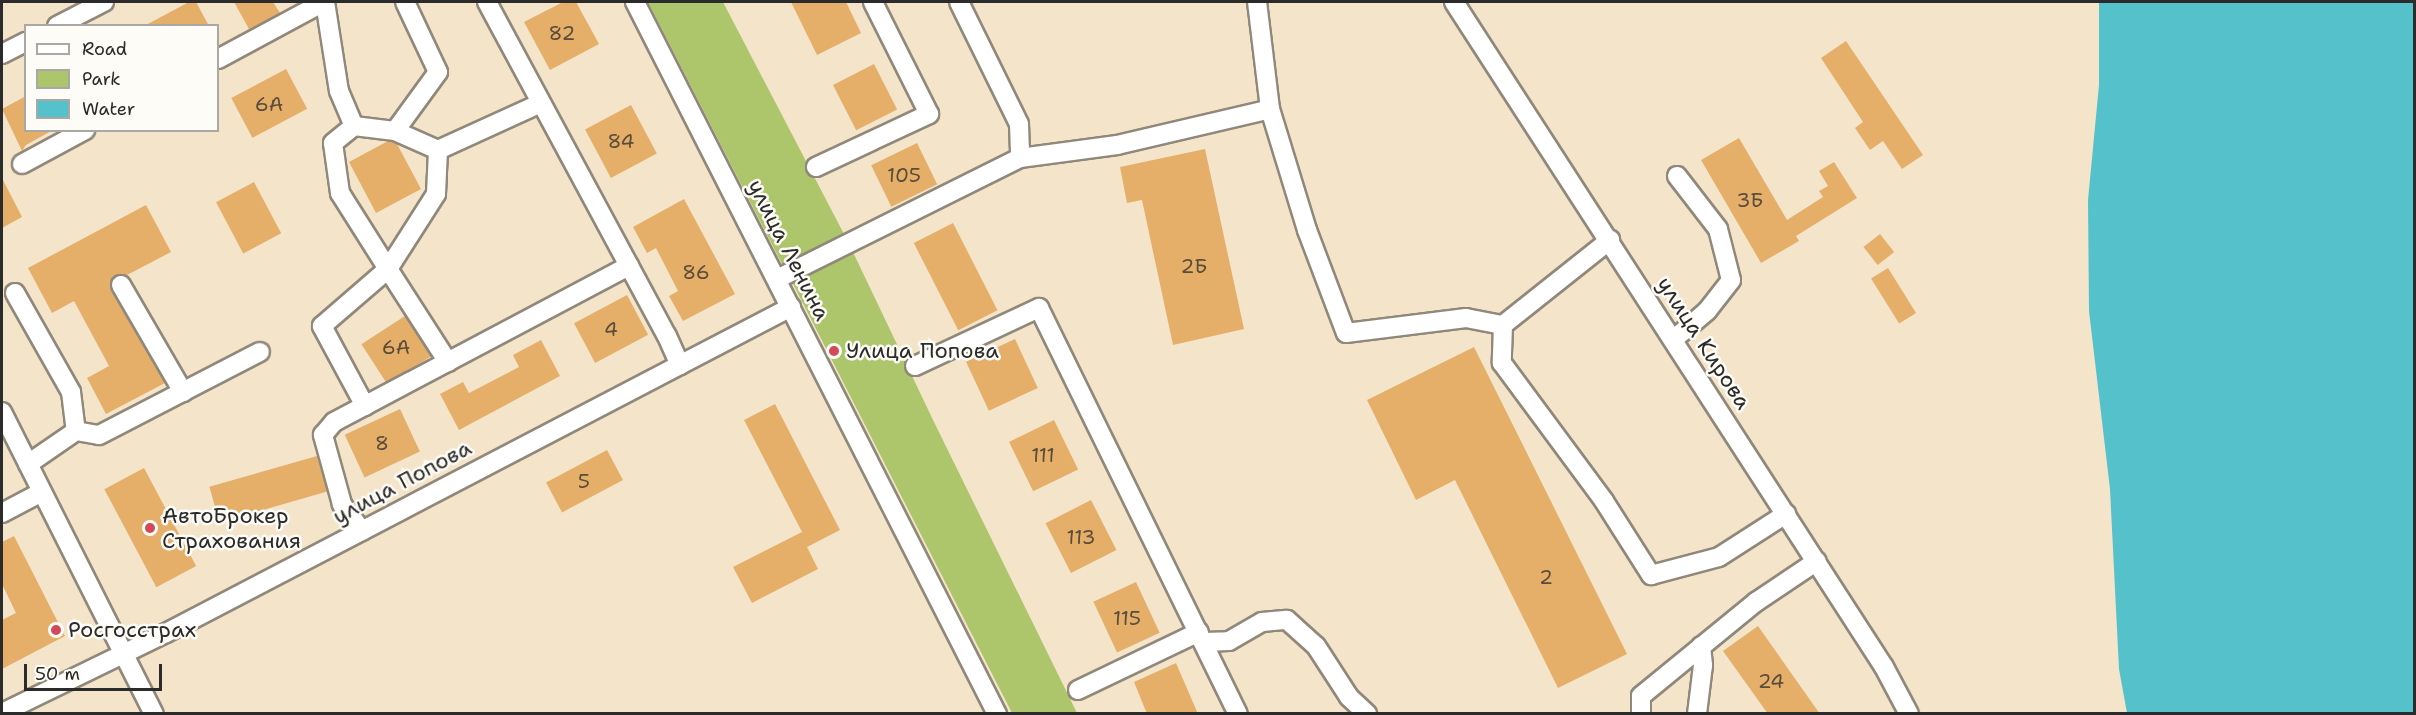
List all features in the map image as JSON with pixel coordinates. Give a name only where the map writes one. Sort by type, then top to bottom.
[{"type":"street","points":[[61,24],[104,2]]},
{"type":"street","points":[[219,58],[325,2],[339,91],[354,126]]},
{"type":"street","points":[[395,131],[438,72],[405,2]]},
{"type":"street","points":[[487,2],[680,365]]},
{"type":"street","name":"улица Ленина","points":[[635,2],[997,714]]},
{"type":"street","points":[[816,166],[929,114],[873,2]]},
{"type":"street","points":[[959,2],[1019,124],[1020,158]]},
{"type":"street","points":[[1257,2],[1270,109],[1307,230],[1346,333],[1466,318],[1503,325],[1610,240]]},
{"type":"street","name":"улица Кирова","points":[[1454,2],[1817,561],[1884,667],[1909,714]]},
{"type":"street","points":[[2,54],[24,43]]},
{"type":"street","points":[[448,362],[340,194],[333,143],[354,126],[395,131],[438,150],[542,103]]},
{"type":"street","points":[[777,279],[1020,158],[1117,145],[1270,109]]},
{"type":"street","points":[[22,164],[81,132]]},
{"type":"street","points":[[365,406],[322,326],[388,269],[436,194],[438,150]]},
{"type":"street","points":[[1674,339],[1707,310],[1731,280],[1718,229],[1677,176]]},
{"type":"street","points":[[362,531],[342,504],[322,435],[334,422],[629,266]]},
{"type":"street","points":[[122,285],[183,392]]},
{"type":"street","points":[[15,293],[71,392],[76,431]]},
{"type":"street","name":"улица Попова","points":[[2,713],[25,708],[123,654],[791,307]]},
{"type":"street","points":[[915,366],[1039,308],[1238,714]]},
{"type":"street","points":[[1503,325],[1502,363],[1604,501],[1652,575],[1719,557],[1786,514]]},
{"type":"street","points":[[28,464],[76,431],[99,435],[260,352]]},
{"type":"street","points":[[2,412],[154,714]]},
{"type":"street","points":[[2,513],[42,492]]},
{"type":"street","points":[[1641,714],[1641,696],[1649,689],[1756,602],[1817,561]]},
{"type":"street","points":[[1078,690],[1201,637],[1229,640],[1262,622],[1287,620],[1316,646],[1349,697],[1367,714]]},
{"type":"street","points":[[1697,714],[1703,665],[1701,646]]},
{"type":"green space","points":[[648,2],[723,2],[845,236],[784,268]]},
{"type":"green space","points":[[852,250],[1077,713],[1012,713],[791,280]]},
{"type":"water","points":[[2099,2],[2414,2],[2414,713],[2127,713],[2119,669],[2110,489],[2089,311],[2088,200],[2099,85]]},
{"type":"building","points":[[189,2],[196,2],[208,24],[148,24]]},
{"type":"building","points":[[234,2],[273,2],[280,13],[249,29]]},
{"type":"building","points":[[563,2],[576,2],[599,44],[550,70],[524,22]]},
{"type":"building","points":[[791,2],[846,2],[861,33],[817,55]]},
{"type":"building","points":[[1846,41],[1923,155],[1902,169],[1883,141],[1870,150],[1855,128],[1863,122],[1821,58]]},
{"type":"building","points":[[874,64],[897,109],[856,130],[833,85]]},
{"type":"building","points":[[286,69],[307,109],[252,138],[231,98]]},
{"type":"building","points":[[24,97],[24,132],[49,132],[26,145],[22,151],[2,109]]},
{"type":"building","points":[[631,105],[657,154],[611,178],[585,129]]},
{"type":"building","points":[[1739,138],[1787,220],[1823,197],[1819,191],[1828,186],[1819,171],[1834,162],[1857,198],[1796,236],[1799,241],[1761,263],[1701,160]]},
{"type":"building","points":[[388,141],[397,144],[421,189],[376,213],[349,162]]},
{"type":"building","points":[[917,143],[937,184],[891,207],[871,165]]},
{"type":"building","points":[[1205,149],[1244,329],[1173,345],[1142,200],[1127,203],[1120,167]]},
{"type":"building","points":[[2,178],[22,217],[2,228]]},
{"type":"building","points":[[254,182],[281,233],[243,253],[216,202]]},
{"type":"building","points":[[684,199],[735,294],[683,321],[669,296],[678,291],[656,248],[647,253],[633,227]]},
{"type":"building","points":[[146,205],[171,252],[127,275],[116,275],[110,286],[165,383],[106,414],[87,378],[109,366],[74,301],[52,313],[28,268]]},
{"type":"building","points":[[953,223],[997,310],[958,330],[914,243]]},
{"type":"building","points":[[1880,234],[1894,252],[1878,265],[1863,247]]},
{"type":"building","points":[[1888,268],[1916,313],[1899,324],[1871,279]]},
{"type":"building","points":[[627,295],[648,335],[595,363],[574,323]]},
{"type":"building","points":[[405,316],[431,356],[388,385],[361,344]]},
{"type":"building","points":[[1015,339],[1038,388],[989,411],[966,362]]},
{"type":"building","points":[[541,340],[560,376],[459,430],[440,394],[463,382],[469,393],[519,367],[513,355]]},
{"type":"building","points":[[1474,347],[1627,654],[1558,688],[1455,480],[1416,500],[1367,400]]},
{"type":"building","points":[[775,404],[840,530],[807,547],[818,569],[752,603],[733,567],[802,532],[744,420]]},
{"type":"building","points":[[400,409],[420,452],[365,477],[345,435]]},
{"type":"building","points":[[1054,420],[1078,469],[1033,491],[1009,442]]},
{"type":"building","points":[[607,450],[623,480],[562,512],[546,482]]},
{"type":"building","points":[[317,456],[327,492],[220,522],[209,487]]},
{"type":"building","name":"АвтоБрокер Страхования","points":[[144,468],[196,566],[156,587],[104,489]]},
{"type":"building","points":[[1091,500],[1116,550],[1071,573],[1046,523]]},
{"type":"building","points":[[14,536],[65,636],[2,669],[2,620],[16,613],[2,584],[2,542]]},
{"type":"building","points":[[1136,582],[1160,633],[1117,653],[1093,602]]},
{"type":"building","points":[[1758,626],[1820,714],[1768,714],[1723,651]]},
{"type":"building","points":[[1176,663],[1198,714],[1147,714],[1134,682]]},
{"type":"place","name":"Улица Попова","points":[[834,351]]},
{"type":"place","name":"АвтоБрокер Страхования","points":[[150,528]]},
{"type":"place","name":"Росгосстрах","points":[[56,630]]}]
